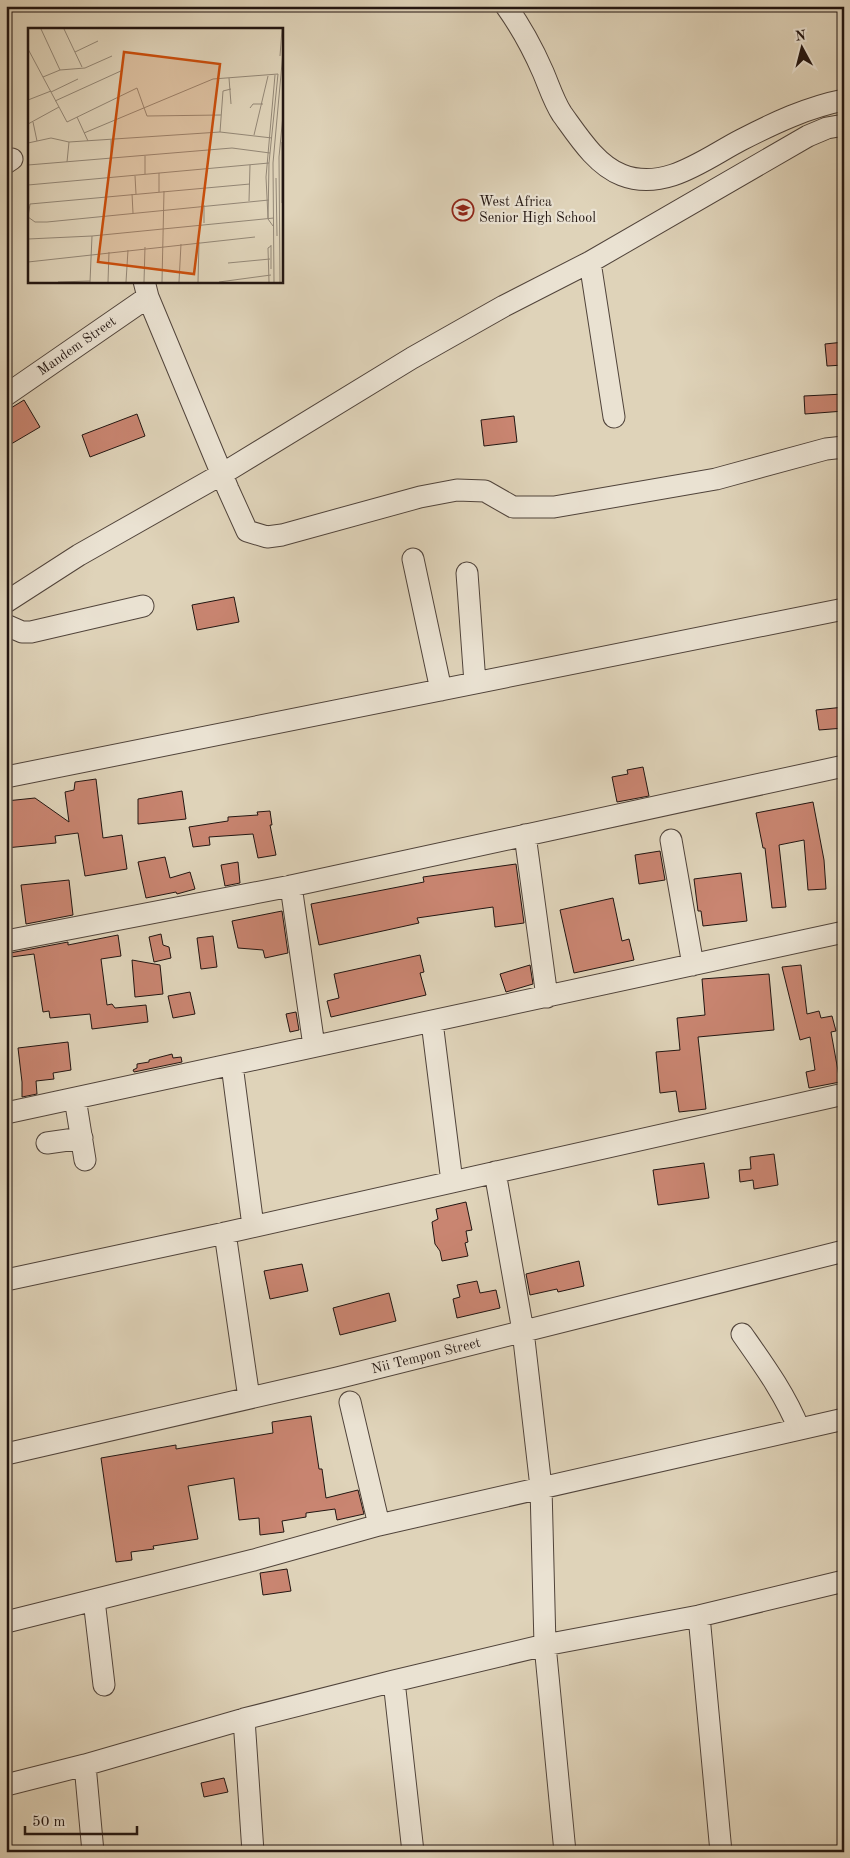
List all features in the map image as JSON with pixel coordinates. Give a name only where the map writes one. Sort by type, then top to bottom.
[{"type":"street","points":[[506,6],[517,21],[538,60],[560,111],[592,154],[621,175],[640,180],[660,179],[700,164],[742,139],[798,114],[825,104],[844,100]]},
{"type":"street","points":[[798,114],[808,136]]},
{"type":"street","points":[[6,602],[79,556],[222,474],[412,358],[504,306],[590,262],[808,136],[827,128],[844,125]]},
{"type":"street","points":[[590,262],[614,417]]},
{"type":"street","points":[[146,289],[247,531],[267,537],[282,535],[420,497],[457,490],[486,491],[513,507],[554,507],[716,479],[826,449],[844,447]]},
{"type":"street","name":"Mandem Street","points":[[6,395],[146,289]]},
{"type":"street","points":[[413,559],[441,690]]},
{"type":"street","points":[[466,573],[475,683]]},
{"type":"street","points":[[6,625],[22,632],[31,632],[143,606]]},
{"type":"street","points":[[6,777],[844,609]]},
{"type":"street","points":[[6,941],[291,886],[844,766]]},
{"type":"street","points":[[525,835],[547,997]]},
{"type":"street","points":[[671,840],[693,965]]},
{"type":"street","points":[[291,886],[314,1046]]},
{"type":"street","points":[[7,1112],[232,1066],[314,1046],[844,932]]},
{"type":"street","points":[[432,1022],[452,1182]]},
{"type":"street","points":[[232,1066],[253,1226]]},
{"type":"street","points":[[6,1280],[225,1233],[844,1094]]},
{"type":"street","points":[[75,1098],[86,1160]]},
{"type":"street","points":[[47,1143],[82,1138]]},
{"type":"street","points":[[495,1172],[523,1331],[541,1487],[545,1646],[564,1852]]},
{"type":"street","points":[[225,1233],[249,1398]]},
{"type":"street","name":"Nii Tempon Street","points":[[6,1454],[337,1378],[844,1251]]},
{"type":"street","points":[[742,1334],[780,1390],[791,1409],[798,1429]]},
{"type":"street","points":[[350,1402],[380,1525]]},
{"type":"street","points":[[6,1622],[254,1560],[380,1525],[844,1419]]},
{"type":"street","points":[[6,1785],[85,1765],[244,1719],[394,1682],[545,1646],[700,1616],[844,1581]]},
{"type":"street","points":[[94,1600],[104,1685]]},
{"type":"street","points":[[700,1616],[721,1852]]},
{"type":"street","points":[[394,1682],[413,1852]]},
{"type":"street","points":[[244,1719],[253,1852]]},
{"type":"street","points":[[85,1765],[93,1852]]},
{"type":"building","points":[[844,342],[844,365],[827,366],[825,344]]},
{"type":"building","points":[[844,394],[844,411],[805,414],[804,396]]},
{"type":"building","points":[[24,400],[40,427],[6,447],[6,411]]},
{"type":"building","points":[[137,414],[145,436],[90,457],[82,435]]},
{"type":"building","points":[[514,416],[517,442],[484,446],[481,420]]},
{"type":"building","points":[[234,597],[239,622],[197,630],[192,605]]},
{"type":"building","points":[[844,707],[844,728],[819,730],[816,710]]},
{"type":"building","points":[[643,767],[649,796],[617,802],[612,777],[628,774],[627,770]]},
{"type":"building","points":[[96,779],[103,838],[122,835],[127,869],[85,876],[78,833],[55,836],[56,843],[6,848],[6,801],[35,798],[69,822],[65,792],[74,790],[75,782]]},
{"type":"building","points":[[182,791],[186,819],[138,824],[138,799]]},
{"type":"building","points":[[813,802],[824,860],[826,889],[808,890],[804,840],[779,845],[786,907],[772,908],[765,848],[763,848],[756,813]]},
{"type":"building","points":[[270,811],[272,825],[270,825],[276,855],[258,858],[253,834],[209,837],[210,845],[193,847],[189,827],[228,821],[228,817],[258,815],[257,812]]},
{"type":"building","points":[[660,851],[665,880],[639,884],[635,855]]},
{"type":"building","points":[[165,857],[170,878],[190,872],[195,889],[177,894],[176,892],[146,898],[138,862]]},
{"type":"building","points":[[238,862],[240,883],[225,886],[221,865]]},
{"type":"building","points":[[516,864],[524,923],[495,927],[493,907],[417,918],[419,923],[319,945],[311,904],[424,882],[423,877]]},
{"type":"building","points":[[741,873],[747,921],[703,926],[701,911],[698,911],[694,879]]},
{"type":"building","points":[[69,880],[73,915],[26,924],[21,885]]},
{"type":"building","points":[[613,898],[622,941],[629,939],[634,960],[574,973],[560,910]]},
{"type":"building","points":[[282,911],[288,953],[265,958],[263,950],[238,948],[232,921]]},
{"type":"building","points":[[161,934],[163,945],[169,947],[171,958],[154,962],[149,937]]},
{"type":"building","points":[[118,935],[121,956],[101,959],[107,1005],[112,1004],[115,1008],[146,1005],[148,1022],[92,1029],[90,1014],[50,1018],[49,1011],[43,1012],[34,954],[11,957],[10,953],[68,942],[68,945]]},
{"type":"building","points":[[213,936],[217,967],[201,969],[197,938]]},
{"type":"building","points":[[420,955],[424,972],[420,973],[426,995],[331,1017],[327,1001],[339,998],[334,974]]},
{"type":"building","points":[[132,960],[160,965],[163,994],[135,997]]},
{"type":"building","points":[[530,965],[533,984],[506,992],[500,974]]},
{"type":"building","points":[[801,965],[807,1014],[819,1011],[821,1018],[832,1016],[836,1031],[831,1032],[840,1082],[809,1088],[806,1072],[815,1070],[810,1037],[800,1040],[782,967]]},
{"type":"building","points":[[769,974],[774,1030],[698,1037],[706,1109],[679,1112],[676,1091],[660,1093],[656,1052],[680,1050],[677,1018],[705,1015],[702,979]]},
{"type":"building","points":[[190,992],[195,1014],[173,1018],[168,996]]},
{"type":"building","points":[[296,1012],[299,1030],[290,1032],[286,1014]]},
{"type":"building","points":[[68,1042],[71,1070],[53,1073],[54,1079],[36,1081],[37,1094],[22,1097],[18,1048]]},
{"type":"building","points":[[172,1054],[173,1058],[181,1057],[182,1062],[134,1072],[133,1070],[137,1068],[137,1064]]},
{"type":"building","points":[[774,1154],[778,1185],[754,1189],[753,1180],[740,1182],[739,1170],[751,1169],[750,1157]]},
{"type":"building","points":[[704,1163],[709,1198],[658,1205],[653,1170]]},
{"type":"building","points":[[466,1202],[472,1230],[466,1231],[468,1242],[465,1243],[468,1256],[442,1261],[440,1251],[435,1244],[432,1222],[438,1219],[436,1209]]},
{"type":"building","points":[[579,1261],[584,1286],[558,1292],[557,1289],[530,1295],[526,1274]]},
{"type":"building","points":[[302,1264],[308,1291],[270,1299],[264,1271]]},
{"type":"building","points":[[477,1281],[480,1293],[496,1290],[500,1308],[457,1318],[453,1299],[460,1297],[457,1285]]},
{"type":"building","points":[[389,1293],[396,1321],[340,1335],[333,1308]]},
{"type":"building","points":[[311,1416],[319,1469],[322,1469],[326,1498],[358,1490],[364,1514],[337,1520],[335,1509],[306,1513],[306,1517],[282,1521],[284,1532],[260,1535],[259,1518],[239,1520],[234,1478],[188,1486],[198,1539],[153,1546],[154,1549],[131,1552],[132,1560],[116,1562],[101,1458],[176,1445],[176,1449],[273,1433],[272,1422]]},
{"type":"building","points":[[287,1569],[291,1591],[263,1595],[260,1573]]},
{"type":"building","points":[[224,1778],[228,1792],[204,1797],[201,1783]]},
{"type":"place","name":"West Africa Senior High School","points":[[463,210]]}]
